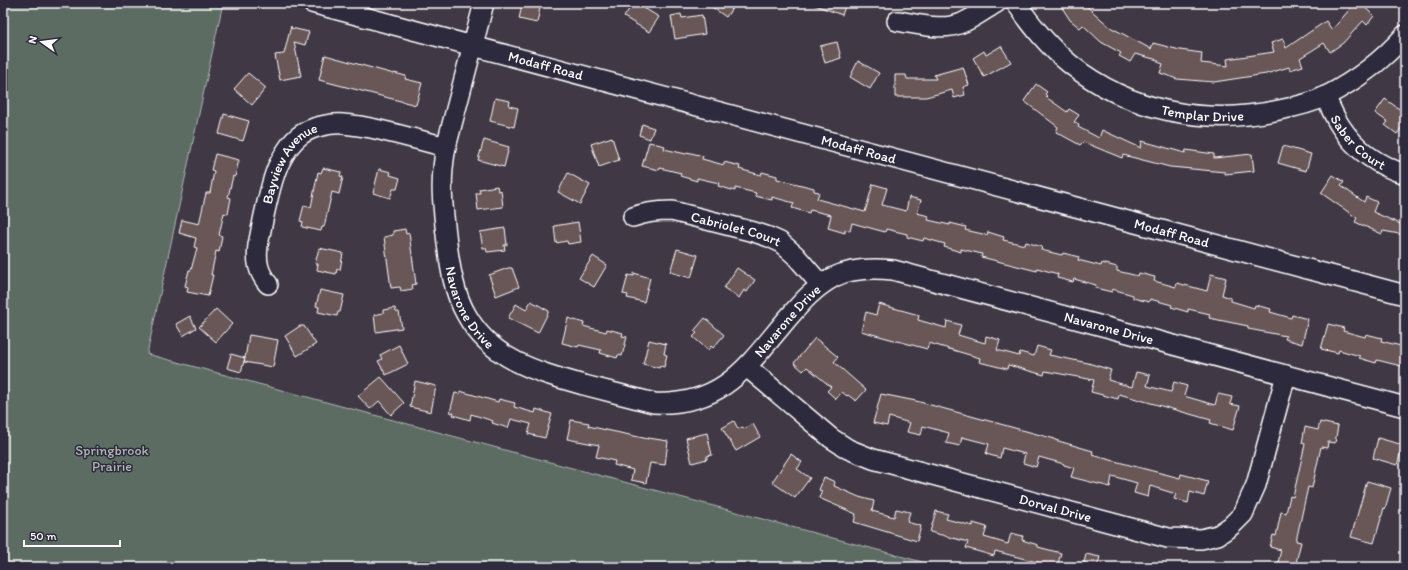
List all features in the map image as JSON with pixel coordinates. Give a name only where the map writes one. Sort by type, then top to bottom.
[{"type":"street","name":"Modaff Road","points":[[312,3],[1405,295]]},
{"type":"street","name":"Navarone Drive","points":[[484,3],[446,147],[443,165],[442,200],[454,282],[465,313],[481,336],[503,354],[526,367],[547,375],[654,403],[669,403],[701,398],[725,385],[747,367],[801,302],[821,285],[834,277],[849,272],[876,268],[893,270],[1405,407]]},
{"type":"street","points":[[897,21],[936,26],[952,26],[964,22],[996,3]]},
{"type":"street","name":"Templar Drive","points":[[1016,3],[1038,33],[1054,50],[1071,65],[1094,81],[1116,93],[1160,109],[1215,117],[1257,115],[1291,108],[1325,96],[1369,69],[1390,51],[1405,35]]},
{"type":"street","name":"Saber Court","points":[[1325,96],[1341,127],[1353,143],[1369,157],[1383,165],[1405,174]]},
{"type":"street","name":"Bayview Avenue","points":[[268,284],[262,276],[258,266],[257,256],[258,245],[273,180],[277,169],[290,146],[303,134],[327,125],[342,124],[368,128],[446,147]]},
{"type":"street","name":"Cabriolet Court","points":[[633,217],[656,211],[672,211],[769,237],[789,248],[821,285]]},
{"type":"street","name":"Dorval Drive","points":[[747,367],[831,438],[848,449],[873,459],[1168,538],[1184,540],[1201,539],[1218,535],[1231,526],[1243,514],[1256,485],[1286,375]]},
{"type":"green space","name":"Springbrook Prairie","points":[[3,3],[223,3],[147,354],[941,567],[3,567]]},
{"type":"building","points":[[525,3],[541,3],[537,23],[519,19],[522,5],[524,6]]},
{"type":"building","points":[[633,3],[647,3],[644,8],[659,17],[649,32],[624,17]]},
{"type":"building","points":[[706,3],[736,3],[726,17]]},
{"type":"building","points":[[846,3],[842,15],[812,4]]},
{"type":"building","points":[[1059,3],[1083,3],[1110,27],[1151,49],[1153,43],[1180,50],[1202,53],[1201,63],[1228,66],[1227,59],[1274,52],[1271,43],[1283,39],[1286,48],[1326,21],[1332,30],[1355,3],[1360,3],[1374,16],[1367,25],[1363,21],[1343,43],[1330,52],[1324,43],[1300,58],[1303,66],[1290,70],[1289,67],[1266,74],[1214,82],[1177,79],[1160,73],[1163,64],[1158,62],[1158,60],[1135,54],[1130,62],[1119,56],[1121,53],[1101,42],[1083,25],[1080,28],[1070,20]]},
{"type":"building","points":[[681,14],[682,18],[702,15],[705,34],[675,39],[671,16]]},
{"type":"building","points":[[291,26],[291,28],[309,32],[305,45],[294,42],[301,76],[280,80],[275,55],[284,54]]},
{"type":"building","points":[[837,42],[841,58],[825,63],[820,46]]},
{"type":"building","points":[[1001,46],[1011,62],[984,77],[973,58],[984,51],[986,55]]},
{"type":"building","points":[[325,55],[406,76],[405,79],[422,83],[416,105],[319,80]]},
{"type":"building","points":[[858,61],[879,73],[870,89],[850,77]]},
{"type":"building","points":[[963,67],[969,85],[963,87],[965,95],[954,98],[952,90],[926,97],[895,97],[895,75],[906,75],[907,79],[936,79],[934,75]]},
{"type":"building","points":[[248,73],[266,88],[252,105],[234,89]]},
{"type":"building","points":[[1036,84],[1047,92],[1045,94],[1047,96],[1046,97],[1067,112],[1069,109],[1079,115],[1074,122],[1079,125],[1078,127],[1099,138],[1102,130],[1141,148],[1142,141],[1185,153],[1186,150],[1214,154],[1214,158],[1252,154],[1254,171],[1225,174],[1225,172],[1170,167],[1123,155],[1122,158],[1083,142],[1080,145],[1056,132],[1058,127],[1024,101]]},
{"type":"building","points":[[495,98],[510,101],[509,106],[518,108],[514,127],[490,121]]},
{"type":"building","points":[[1385,99],[1405,113],[1405,123],[1397,134],[1385,125],[1388,122],[1375,113]]},
{"type":"building","points":[[224,114],[249,121],[243,141],[219,134]]},
{"type":"building","points":[[642,124],[654,128],[650,139],[639,135]]},
{"type":"building","points":[[612,137],[619,160],[599,167],[591,144]]},
{"type":"building","points":[[484,140],[509,147],[504,167],[478,160]]},
{"type":"building","points":[[649,142],[665,146],[664,149],[703,156],[702,159],[724,165],[724,162],[740,166],[739,169],[761,175],[762,172],[777,176],[777,179],[814,188],[814,191],[819,192],[817,199],[865,212],[873,184],[887,188],[882,205],[906,211],[909,197],[921,200],[917,213],[929,216],[928,220],[966,227],[965,230],[987,235],[988,232],[1004,237],[1003,240],[1025,245],[1026,242],[1042,247],[1041,250],[1079,257],[1078,260],[1101,266],[1102,263],[1117,267],[1117,271],[1138,276],[1139,273],[1155,277],[1154,281],[1176,287],[1177,283],[1207,291],[1211,274],[1226,278],[1222,295],[1231,298],[1231,301],[1254,308],[1255,305],[1271,309],[1270,312],[1291,318],[1292,315],[1308,319],[1302,344],[1285,339],[1286,336],[1248,329],[1248,326],[1209,318],[1210,314],[1188,309],[1188,312],[1171,307],[1172,305],[1150,299],[1149,302],[1133,298],[1133,295],[1112,289],[1112,292],[1095,288],[1096,285],[1074,279],[1073,282],[1057,278],[1058,274],[1037,268],[1037,271],[981,257],[982,254],[961,249],[961,252],[944,247],[945,244],[924,238],[923,241],[907,237],[907,234],[886,229],[885,232],[852,223],[850,231],[845,230],[845,233],[828,228],[831,215],[810,210],[809,213],[792,208],[794,203],[772,197],[772,200],[755,196],[756,193],[735,188],[735,191],[718,186],[719,183],[697,178],[697,181],[680,176],[681,173],[660,168],[659,170],[642,166]]},
{"type":"building","points":[[1283,146],[1311,154],[1306,171],[1278,163]]},
{"type":"building","points":[[215,154],[239,160],[228,197],[231,198],[228,214],[224,213],[219,235],[222,236],[219,252],[216,251],[211,275],[213,275],[208,296],[187,292],[188,287],[185,286],[197,248],[194,247],[196,238],[179,233],[182,220],[199,224],[206,193],[210,193],[214,171],[211,170]]},
{"type":"building","points":[[323,168],[341,172],[340,176],[343,177],[339,194],[332,192],[324,227],[322,227],[321,231],[302,227],[303,222],[300,221],[304,205],[311,207],[318,172],[321,173]]},
{"type":"building","points":[[379,169],[391,172],[390,175],[400,178],[397,189],[393,189],[390,198],[373,193]]},
{"type":"building","points":[[568,173],[590,185],[580,204],[558,192]]},
{"type":"building","points":[[1333,175],[1344,182],[1341,186],[1364,202],[1366,197],[1377,202],[1373,212],[1405,226],[1405,235],[1383,231],[1382,234],[1355,222],[1357,218],[1321,193]]},
{"type":"building","points":[[497,186],[498,191],[501,190],[503,207],[478,210],[476,193],[480,193],[479,189]]},
{"type":"building","points":[[578,222],[581,242],[568,244],[567,241],[556,243],[554,226]]},
{"type":"building","points":[[505,228],[507,245],[504,245],[505,250],[487,252],[486,248],[483,248],[480,232]]},
{"type":"building","points":[[405,229],[406,234],[409,233],[416,284],[412,285],[413,289],[401,291],[400,287],[391,288],[384,237],[393,235],[393,231]]},
{"type":"building","points":[[319,248],[343,253],[340,270],[337,269],[336,274],[317,270],[318,264],[315,264]]},
{"type":"building","points":[[677,249],[698,255],[691,278],[670,272]]},
{"type":"building","points":[[593,256],[607,265],[594,287],[579,278]]},
{"type":"building","points":[[512,268],[519,287],[496,296],[489,275]]},
{"type":"building","points":[[737,268],[755,280],[747,292],[744,290],[739,298],[724,288]]},
{"type":"building","points":[[634,273],[650,278],[644,302],[627,298],[628,295],[623,294],[628,275],[634,276]]},
{"type":"building","points":[[320,290],[344,295],[340,312],[338,312],[337,316],[318,312],[319,307],[316,306]]},
{"type":"building","points":[[531,301],[549,311],[538,333],[508,318],[516,304],[526,310]]},
{"type":"building","points":[[879,304],[919,315],[918,320],[946,328],[947,321],[961,325],[958,335],[985,343],[986,336],[1000,340],[997,350],[1019,356],[1020,352],[1034,356],[1037,346],[1051,350],[1049,355],[1088,363],[1111,370],[1108,380],[1132,387],[1136,372],[1150,375],[1147,386],[1171,392],[1174,382],[1187,386],[1184,396],[1215,405],[1218,394],[1232,397],[1230,404],[1240,406],[1233,430],[1210,423],[1211,420],[1119,394],[1118,399],[1091,392],[1094,380],[1045,371],[1044,375],[1008,365],[1007,369],[979,362],[980,358],[929,343],[927,349],[861,331],[866,312],[876,315]]},
{"type":"building","points":[[395,308],[396,312],[399,312],[402,328],[376,332],[374,315],[383,313],[383,310]]},
{"type":"building","points":[[216,309],[232,324],[216,342],[199,327]]},
{"type":"building","points":[[190,316],[196,328],[183,336],[176,324]]},
{"type":"building","points":[[568,318],[584,323],[583,326],[606,332],[607,329],[623,333],[622,336],[627,337],[622,356],[618,355],[617,358],[600,353],[601,350],[562,343]]},
{"type":"building","points":[[705,318],[724,335],[713,348],[711,346],[708,350],[693,337],[697,333],[694,331]]},
{"type":"building","points":[[1328,324],[1344,328],[1343,331],[1365,337],[1366,334],[1382,338],[1381,341],[1405,347],[1405,367],[1377,360],[1376,363],[1359,358],[1360,356],[1339,350],[1338,353],[1321,349]]},
{"type":"building","points":[[300,326],[304,326],[316,344],[297,356],[285,336]]},
{"type":"building","points":[[249,335],[278,340],[273,367],[244,362]]},
{"type":"building","points":[[815,338],[838,357],[834,362],[866,390],[856,401],[842,392],[836,399],[827,391],[831,387],[807,367],[803,371],[794,363]]},
{"type":"building","points":[[649,340],[666,344],[664,354],[667,355],[664,367],[660,366],[659,368],[643,364]]},
{"type":"building","points":[[399,345],[408,364],[386,375],[378,361],[382,359],[380,355]]},
{"type":"building","points":[[231,354],[245,358],[241,372],[227,368]]},
{"type":"building","points":[[381,377],[404,403],[391,415],[379,401],[370,409],[358,396]]},
{"type":"building","points":[[415,381],[436,386],[431,412],[410,407]]},
{"type":"building","points":[[460,391],[498,402],[499,399],[515,403],[514,407],[535,413],[536,409],[552,414],[545,438],[528,434],[531,424],[511,419],[508,428],[492,423],[493,421],[471,414],[470,420],[453,415],[454,413],[450,412],[455,393],[460,394]]},
{"type":"building","points":[[881,394],[916,401],[1055,439],[1093,451],[1092,455],[1180,478],[1181,474],[1208,481],[1204,496],[1190,492],[1188,503],[1174,499],[1176,494],[1150,486],[1148,497],[1134,493],[1137,483],[1112,476],[1110,487],[1071,477],[1074,468],[1039,457],[1036,467],[1023,463],[1025,454],[1002,448],[1000,458],[986,454],[989,444],[962,437],[960,446],[946,443],[949,433],[923,426],[921,435],[907,432],[910,423],[889,417],[887,426],[873,423]]},
{"type":"building","points":[[571,420],[589,423],[588,426],[648,439],[668,441],[665,465],[650,463],[646,483],[631,480],[633,470],[614,465],[615,461],[596,457],[599,445],[567,439]]},
{"type":"building","points":[[734,421],[738,429],[743,427],[744,429],[753,424],[760,437],[736,451],[722,428]]},
{"type":"building","points":[[1320,422],[1338,426],[1335,443],[1328,442],[1327,448],[1321,447],[1312,488],[1308,487],[1296,541],[1301,542],[1295,567],[1277,567],[1281,550],[1270,547],[1273,535],[1276,536],[1281,512],[1286,513],[1290,496],[1293,497],[1305,444],[1302,443],[1305,427],[1318,430]]},
{"type":"building","points":[[707,433],[712,455],[707,456],[707,459],[692,463],[686,438]]},
{"type":"building","points":[[1378,438],[1403,445],[1397,465],[1373,458]]},
{"type":"building","points":[[791,454],[802,462],[797,469],[810,478],[795,498],[772,482]]},
{"type":"building","points":[[824,477],[835,482],[834,486],[859,497],[874,501],[872,511],[894,517],[896,509],[910,512],[907,522],[921,526],[917,541],[854,522],[856,514],[819,498],[822,491],[819,490]]},
{"type":"building","points":[[1367,481],[1391,488],[1374,543],[1351,537]]},
{"type":"building","points":[[936,511],[948,514],[946,519],[973,526],[973,523],[987,527],[984,537],[1008,544],[1011,533],[1023,536],[1022,540],[1038,545],[1038,547],[1061,553],[1057,567],[1043,567],[1044,564],[995,551],[994,556],[966,548],[968,542],[930,532]]},
{"type":"building","points":[[1086,554],[1100,557],[1097,567],[1083,567]]}]
